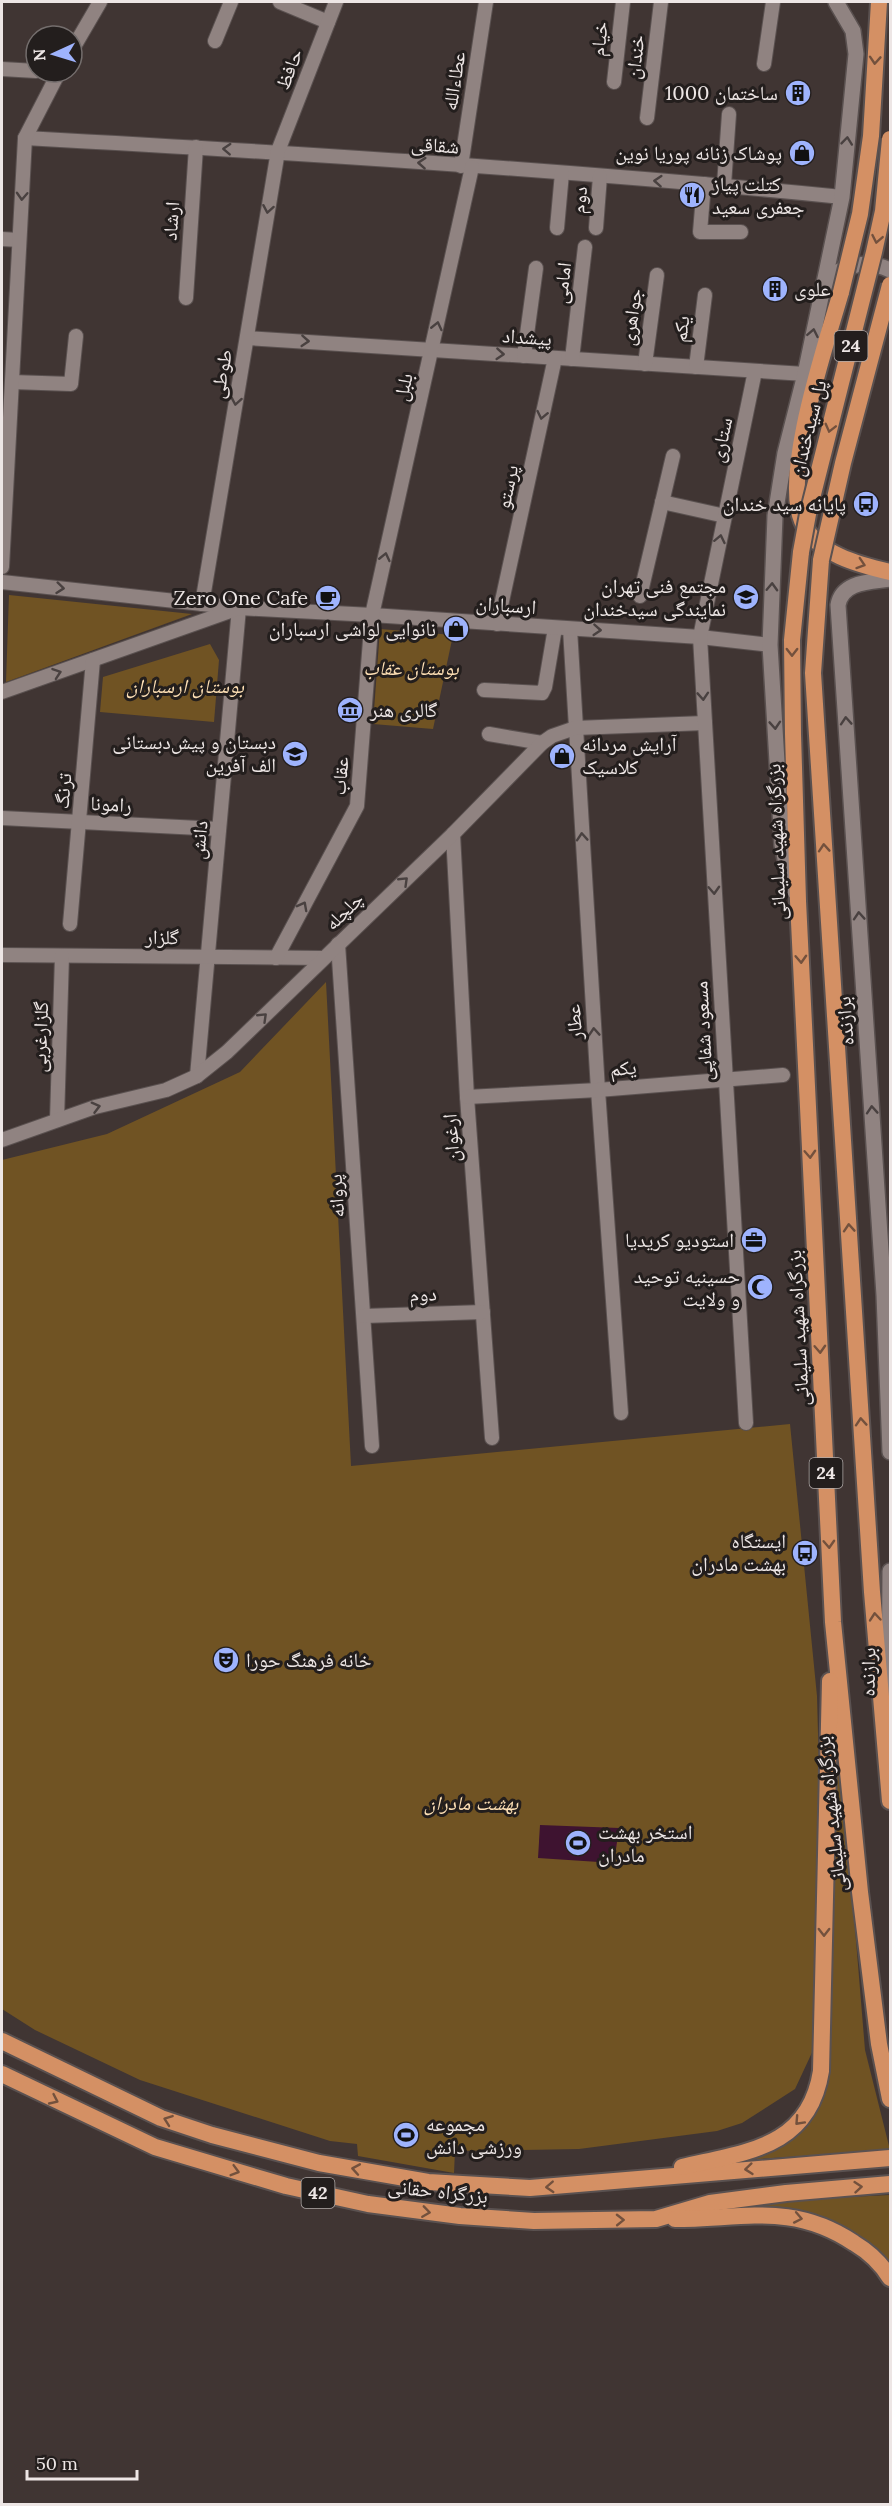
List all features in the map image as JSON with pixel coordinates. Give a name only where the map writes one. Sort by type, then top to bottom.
[{"type":"highway","points":[[879,2],[871,136],[860,214],[841,292],[817,374],[796,472],[796,497],[802,523],[817,541],[839,557],[891,572]]},
{"type":"highway","name":"پل سیدخندان","points":[[801,552],[808,514],[883,211],[891,139]]},
{"type":"highway","name":"24","points":[[891,285],[837,485],[821,560],[813,674],[872,1580],[891,1801]]},
{"type":"highway","name":"بزرگراه شهید سلیمانی","points":[[801,552],[792,640],[798,901],[833,1622],[860,1892],[879,2044],[891,2099]]},
{"type":"highway","points":[[629,2179],[764,2146],[785,2136],[810,2109],[818,2093],[821,2071],[825,1842],[833,1622]]},
{"type":"highway","name":"بزرگراه حقانی","points":[[2,2042],[161,2118],[235,2142],[319,2163],[428,2182],[494,2187],[574,2185],[891,2158]]},
{"type":"highway","name":"بزرگراه حقانی","points":[[2,2074],[155,2148],[286,2186],[368,2204],[462,2216],[534,2221],[656,2219],[710,2203],[786,2193],[891,2184]]},
{"type":"highway","points":[[656,2219],[774,2215],[796,2217],[837,2231],[868,2252],[891,2278]]},
{"type":"main road","points":[[798,901],[782,845],[770,645],[775,516],[778,486],[805,374],[842,197],[856,54],[853,31],[836,2]]},
{"type":"main road","points":[[821,291],[833,274],[852,266],[871,263],[891,270]]},
{"type":"main road","name":"برازنده","points":[[891,579],[861,583],[845,590],[838,605],[887,1294],[891,1452]]},
{"type":"main road","name":"برازنده","points":[[888,1774],[891,1571]]},
{"type":"street","points":[[84,29],[100,2]]},
{"type":"street","points":[[214,41],[231,2]]},
{"type":"street","points":[[280,2],[328,22]]},
{"type":"street","name":"حافظ","points":[[278,152],[336,2]]},
{"type":"street","name":"عطاءالله","points":[[467,166],[486,2]]},
{"type":"street","name":"خیام","points":[[614,82],[623,2]]},
{"type":"street","name":"خندان","points":[[647,118],[661,2]]},
{"type":"street","points":[[764,64],[773,2]]},
{"type":"street","points":[[2,69],[24,70]]},
{"type":"street","points":[[2,567],[25,138],[53,84]]},
{"type":"street","points":[[724,185],[729,114]]},
{"type":"street","name":"شقاقی","points":[[25,138],[278,152],[724,185],[842,197]]},
{"type":"street","name":"ارشاد","points":[[186,298],[196,147]]},
{"type":"street","name":"طوطی","points":[[202,604],[278,152]]},
{"type":"street","name":"بلبل","points":[[372,615],[431,350],[467,166]]},
{"type":"street","points":[[558,228],[562,174]]},
{"type":"street","name":"دوم","points":[[596,228],[600,176]]},
{"type":"street","points":[[704,184],[700,232],[741,232]]},
{"type":"street","points":[[2,239],[20,240]]},
{"type":"street","name":"امامی","points":[[573,359],[585,247]]},
{"type":"street","points":[[524,356],[536,268]]},
{"type":"street","name":"جواهری","points":[[645,364],[657,275]]},
{"type":"street","name":"یکم","points":[[696,368],[705,295]]},
{"type":"street","points":[[12,382],[71,384],[76,336]]},
{"type":"street","name":"پیشداد","points":[[247,338],[805,374]]},
{"type":"street","name":"پرستو","points":[[497,624],[555,358]]},
{"type":"street","name":"ستاری","points":[[700,637],[755,371]]},
{"type":"street","points":[[640,596],[673,456]]},
{"type":"street","points":[[662,502],[725,516]]},
{"type":"street","name":"ارسباران","points":[[2,582],[239,608],[700,637],[770,645]]},
{"type":"street","name":"ارسباران","points":[[2,692],[239,608]]},
{"type":"street","name":"دانش","points":[[197,1076],[239,608]]},
{"type":"street","name":"عقاب","points":[[276,958],[357,806],[372,615]]},
{"type":"street","points":[[484,690],[542,693],[555,628]]},
{"type":"street","name":"عطار","points":[[570,629],[598,1090],[621,1413]]},
{"type":"street","name":"مسعود شفاپی","points":[[700,637],[747,1423]]},
{"type":"street","name":"ترنگ","points":[[69,924],[93,660]]},
{"type":"street","name":"چلچله","points":[[2,1140],[95,1107],[166,1090],[197,1076],[228,1052],[453,834],[542,743],[552,736],[575,728],[705,723]]},
{"type":"street","points":[[489,734],[542,743]]},
{"type":"street","name":"رامونا","points":[[2,818],[219,829]]},
{"type":"street","name":"ارغوان","points":[[453,834],[467,1097],[492,1438]]},
{"type":"street","name":"پروانه","points":[[338,944],[372,1446]]},
{"type":"street","name":"گلزار","points":[[2,956],[323,958]]},
{"type":"street","name":"گلزارغربی","points":[[57,1120],[62,956]]},
{"type":"street","name":"یکم","points":[[467,1097],[598,1090],[783,1075]]},
{"type":"street","name":"دوم","points":[[364,1316],[483,1312]]},
{"type":"green space","points":[[9,595],[192,614],[6,682]]},
{"type":"green space","name":"بوستان عقاب","points":[[380,629],[453,635],[433,729],[373,724]]},
{"type":"green space","name":"بوستان ارسباران","points":[[210,644],[219,660],[214,722],[100,712],[103,677]]},
{"type":"green space","name":"بهشت مادران","points":[[326,982],[351,1466],[790,1424],[817,1696],[820,1808],[816,2044],[795,2089],[742,2123],[717,2131],[579,2149],[455,2151],[454,2173],[358,2156],[357,2144],[330,2141],[140,2080],[35,2030],[2,2009],[2,1160],[107,1134],[240,1072]]},
{"type":"green space","points":[[832,1700],[865,2050],[890,2150],[730,2161],[770,2148],[791,2137],[810,2119],[819,2105]]},
{"type":"green space","points":[[890,2195],[890,2270],[850,2234],[735,2213],[733,2207],[789,2200]]},
{"type":"shaded area","name":"استخر بهشت مادران","points":[[540,1825],[619,1828],[614,1863],[538,1858]]},
{"type":"place","name":"ساختمان 1000","points":[[798,93]]},
{"type":"place","name":"پوشاک زنانه پوریا نوین","points":[[802,153]]},
{"type":"place","name":"کتلت پیاز جعفری سعید","points":[[692,195]]},
{"type":"place","name":"علوی","points":[[775,289]]},
{"type":"place","name":"پایانه سید خندان","points":[[866,504]]},
{"type":"place","name":"مجتمع فنی تهران نمایندگی سیدخندان","points":[[746,597]]},
{"type":"place","name":"Zero One Cafe","points":[[328,598]]},
{"type":"place","name":"نانوایی لواشی ارسباران","points":[[456,629]]},
{"type":"place","name":"گالری هنر","points":[[350,710]]},
{"type":"place","name":"دبستان و پیش‌دبستانی الف آفرین","points":[[295,754]]},
{"type":"place","name":"آرایش مردانه کلاسیک","points":[[562,756]]},
{"type":"place","name":"استودیو کریدیا","points":[[754,1240]]},
{"type":"place","name":"حسینیه توحید و ولایت","points":[[760,1287]]},
{"type":"place","name":"ایستگاه بهشت مادران","points":[[805,1553]]},
{"type":"place","name":"خانه فرهنگ حورا","points":[[226,1660]]},
{"type":"place","name":"استخر بهشت مادران","points":[[578,1843]]},
{"type":"place","name":"مجموعه ورزشی دانش","points":[[406,2135]]}]
